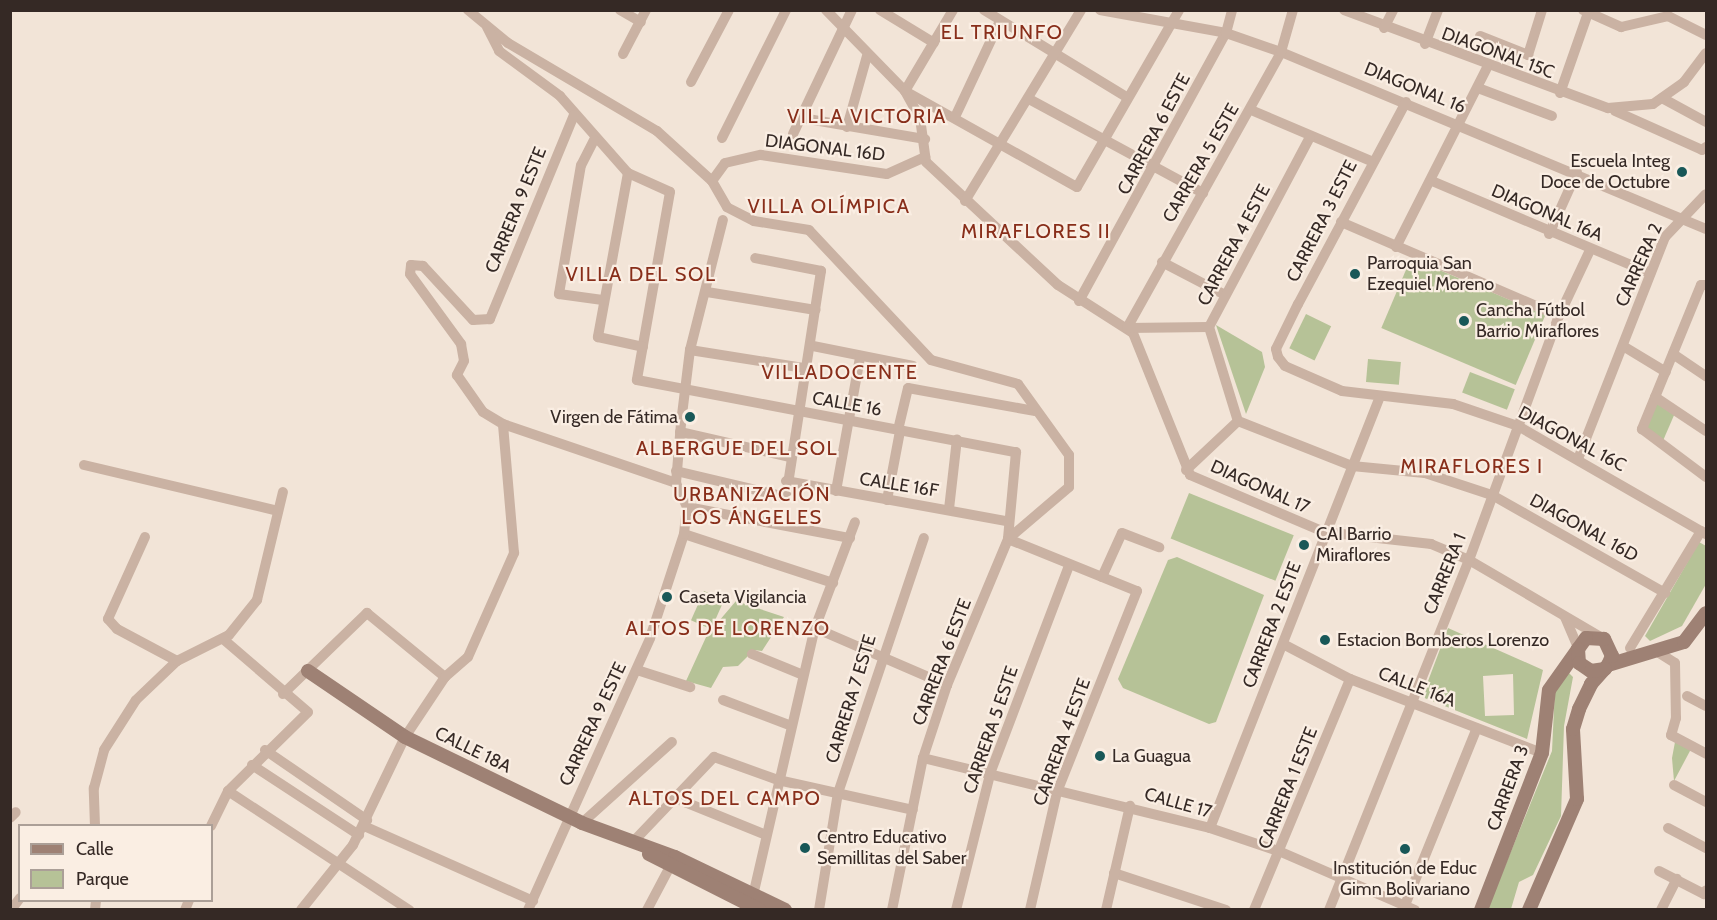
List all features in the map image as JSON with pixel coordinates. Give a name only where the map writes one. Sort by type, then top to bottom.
[{"type":"street","points":[[468,10],[487,27],[657,131],[712,181],[728,207],[754,221],[809,230],[930,360],[1008,379],[1034,411]]},
{"type":"street","points":[[620,10],[641,22]]},
{"type":"street","points":[[623,54],[646,10]]},
{"type":"street","points":[[691,82],[729,10]]},
{"type":"street","points":[[722,138],[786,10]]},
{"type":"street","points":[[826,10],[870,60],[905,91],[1002,142],[1077,187],[1125,96],[1176,24],[1179,10]]},
{"type":"street","points":[[794,134],[852,10]]},
{"type":"street","points":[[880,10],[934,43]]},
{"type":"street","points":[[905,91],[953,10]]},
{"type":"street","points":[[984,10],[1125,96]]},
{"type":"street","points":[[965,201],[1081,10]]},
{"type":"street","name":"DIAGONAL 16","points":[[1100,10],[1226,33],[1281,52],[1682,215],[1707,228]]},
{"type":"street","name":"CARRERA 6 ESTE","points":[[1079,301],[1155,167],[1226,33],[1232,10]]},
{"type":"street","name":"CARRERA 5 ESTE","points":[[1127,328],[1162,262],[1251,110],[1281,52],[1293,10]]},
{"type":"street","points":[[1383,28],[1393,10]]},
{"type":"street","points":[[1425,44],[1437,10]]},
{"type":"street","points":[[1480,36],[1527,55],[1542,10]]},
{"type":"street","name":"DIAGONAL 15C","points":[[1345,11],[1487,68],[1608,108],[1704,149]]},
{"type":"street","points":[[1560,93],[1585,12],[1620,27],[1668,16],[1707,34]]},
{"type":"street","points":[[955,117],[1000,21]]},
{"type":"street","points":[[487,27],[499,51],[560,96],[594,140],[628,173],[670,192],[643,347],[598,337],[628,173]]},
{"type":"street","points":[[1707,53],[1663,97],[1707,122]]},
{"type":"street","points":[[847,126],[870,60]]},
{"type":"street","points":[[1396,247],[1462,126],[1487,68]]},
{"type":"street","points":[[1478,88],[1552,116]]},
{"type":"street","points":[[905,91],[925,139],[924,157],[965,201],[1079,301],[1127,328]]},
{"type":"street","name":"DIAGONAL 15C","points":[[1608,108],[1640,108],[1663,97]]},
{"type":"street","points":[[1029,99],[1203,193]]},
{"type":"street","name":"CARRERA 3 ESTE","points":[[1278,357],[1276,349],[1371,161],[1406,102]]},
{"type":"street","points":[[1251,110],[1371,161]]},
{"type":"street","name":"CARRERA 9 ESTE","points":[[503,424],[483,412],[457,375],[464,361],[461,344],[410,274],[411,266],[423,266],[473,320],[490,319],[574,115]]},
{"type":"street","points":[[802,118],[925,139]]},
{"type":"street","name":"CARRERA 4 ESTE","points":[[1127,328],[1209,327],[1310,137]]},
{"type":"street","points":[[594,140],[581,165],[559,294],[603,300]]},
{"type":"street","name":"DIAGONAL 16D","points":[[712,181],[725,163],[760,155],[887,174],[924,157]]},
{"type":"street","points":[[1549,234],[1577,172]]},
{"type":"street","name":"DIAGONAL 16A","points":[[1432,181],[1549,234],[1650,273]]},
{"type":"street","name":"CARRERA 2","points":[[1578,459],[1650,273],[1682,215],[1707,195]]},
{"type":"street","points":[[723,220],[707,292],[690,350],[685,389],[676,477],[687,507],[850,538]]},
{"type":"street","points":[[1341,222],[1559,316]]},
{"type":"street","name":"CARRERA 1","points":[[1329,909],[1469,560],[1559,316],[1590,250]]},
{"type":"street","points":[[301,909],[363,827],[405,737],[445,677],[468,657],[514,553],[503,424],[676,477],[786,497],[790,457],[810,369],[821,271],[755,258]]},
{"type":"street","points":[[1162,262],[1225,295]]},
{"type":"street","points":[[1704,285],[1642,429],[1707,477]]},
{"type":"street","points":[[707,292],[816,310]]},
{"type":"street","points":[[1186,470],[1238,421],[1209,327]]},
{"type":"street","name":"DIAGONAL 17","points":[[1127,328],[1138,344],[1186,470],[1324,532],[1431,544],[1469,560],[1606,640]]},
{"type":"street","points":[[813,346],[913,366]]},
{"type":"street","points":[[1623,346],[1666,372]]},
{"type":"street","name":"CALLE 16","points":[[643,347],[637,380],[801,413],[957,439],[1016,452],[1006,521]]},
{"type":"street","points":[[690,350],[810,369]]},
{"type":"street","points":[[1673,354],[1707,376]]},
{"type":"street","points":[[836,491],[860,357]]},
{"type":"street","name":"DIAGONAL 16C","points":[[1278,357],[1285,366],[1342,391],[1379,399],[1454,404],[1518,426],[1704,532]]},
{"type":"street","points":[[887,500],[908,387],[1034,411]]},
{"type":"street","points":[[1655,397],[1707,431]]},
{"type":"street","name":"CARRERA 2 ESTE","points":[[1210,828],[1283,644],[1324,532],[1379,399]]},
{"type":"street","name":"CARRERA 6 ESTE","points":[[892,909],[923,758],[947,685],[1008,539],[1068,487],[1069,455],[1034,411]]},
{"type":"street","name":"DIAGONAL 16D","points":[[1238,421],[1352,466],[1425,472],[1492,495],[1665,593]]},
{"type":"street","points":[[680,432],[790,457]]},
{"type":"street","points":[[949,509],[957,439]]},
{"type":"street","points":[[84,465],[278,511]]},
{"type":"street","name":"CALLE 16F","points":[[786,481],[1006,521]]},
{"type":"street","points":[[95,824],[94,789],[104,750],[136,700],[177,660],[223,639],[257,600],[283,492]]},
{"type":"street","name":"CARRERA 9 ESTE","points":[[576,820],[576,794],[637,670],[684,534],[687,507]]},
{"type":"street","points":[[1006,521],[1008,539],[1069,566],[1102,577],[1122,533],[1159,547]]},
{"type":"street","points":[[752,904],[789,725],[815,628],[855,522]]},
{"type":"street","points":[[1630,648],[1704,532]]},
{"type":"street","points":[[684,534],[832,583]]},
{"type":"street","points":[[145,537],[108,619],[177,660]]},
{"type":"street","name":"CARRERA 7 ESTE","points":[[819,909],[838,793],[882,654],[924,538]]},
{"type":"street","name":"CARRERA 5 ESTE","points":[[956,909],[991,771],[1069,566]]},
{"type":"street","name":"CARRERA 4 ESTE","points":[[1030,909],[1058,792],[1137,591],[1102,577]]},
{"type":"street","points":[[283,694],[367,613],[445,677]]},
{"type":"street","points":[[1564,617],[1584,668],[1607,667],[1684,642],[1707,614]]},
{"type":"street","points":[[815,628],[882,654],[947,685]]},
{"type":"street","points":[[1578,648],[1592,636],[1630,648],[1656,651],[1675,663],[1676,718],[1671,735],[1707,754]]},
{"type":"street","points":[[212,824],[228,791],[265,750],[308,712],[283,694],[223,639]]},
{"type":"street","points":[[1529,909],[1547,862],[1570,824],[1577,799],[1574,729],[1583,697],[1607,667],[1612,656],[1606,640]]},
{"type":"street","name":"CALLE 16A","points":[[1283,644],[1350,679],[1542,753]]},
{"type":"street","name":"CARRERA 3","points":[[1481,909],[1542,753],[1549,690],[1578,648]]},
{"type":"street","points":[[752,654],[803,675]]},
{"type":"street","points":[[637,670],[690,687]]},
{"type":"street","name":"CALLE 18A","points":[[308,671],[405,737],[576,820],[672,862],[752,904],[785,909]]},
{"type":"street","name":"CARRERA 1 ESTE","points":[[1254,909],[1281,852],[1350,679]]},
{"type":"street","points":[[1688,696],[1707,706]]},
{"type":"street","points":[[723,700],[789,725]]},
{"type":"street","points":[[1408,908],[1477,728]]},
{"type":"street","points":[[252,765],[363,827],[530,905],[576,820],[672,742]]},
{"type":"street","points":[[265,750],[363,827]]},
{"type":"street","points":[[632,843],[714,757],[778,780],[913,810]]},
{"type":"street","name":"CALLE 17","points":[[923,758],[991,771],[1058,792],[1130,806],[1210,828],[1281,852],[1408,908]]},
{"type":"street","points":[[1674,785],[1707,802]]},
{"type":"street","points":[[228,791],[334,864],[409,909]]},
{"type":"street","points":[[675,798],[766,836]]},
{"type":"street","points":[[1106,909],[1130,806]]},
{"type":"street","points":[[1668,828],[1707,848]]},
{"type":"street","points":[[647,909],[672,862]]},
{"type":"street","points":[[1659,871],[1705,892]]},
{"type":"street","points":[[1114,873],[1226,909]]},
{"type":"street","points":[[1661,909],[1677,879]]},
{"type":"green space","name":"Cancha Fútbol Barrio Miraflores","points":[[1411,258],[1545,315],[1516,385],[1381,328]]},
{"type":"green space","points":[[1306,314],[1331,326],[1315,360],[1289,348]]},
{"type":"green space","points":[[1216,325],[1262,352],[1265,367],[1246,414]]},
{"type":"green space","points":[[1368,359],[1401,362],[1399,385],[1366,382]]},
{"type":"green space","points":[[1470,372],[1515,389],[1507,410],[1462,393]]},
{"type":"green space","points":[[1657,401],[1675,413],[1662,443],[1644,429]]},
{"type":"green space","points":[[1189,493],[1294,535],[1275,581],[1171,538]]},
{"type":"green space","points":[[1699,542],[1706,546],[1706,584],[1682,626],[1650,641],[1645,636]]},
{"type":"green space","points":[[1177,557],[1264,595],[1216,722],[1209,724],[1123,688],[1118,679],[1168,560]]},
{"type":"green space","points":[[704,591],[724,600],[711,629],[691,620]]},
{"type":"green space","points":[[736,601],[784,617],[762,651],[754,650],[738,666],[723,667],[711,688],[686,681],[707,635]]},
{"type":"green space","points":[[1448,628],[1543,670],[1527,739],[1422,697]],"holes":[[[1513,674],[1514,715],[1485,716],[1483,676]]]},
{"type":"green space","points":[[1566,670],[1573,677],[1564,726],[1561,816],[1533,875],[1519,882],[1511,909],[1487,910],[1552,751],[1555,688]]},
{"type":"green space","points":[[1675,742],[1691,749],[1674,781],[1672,758]]},
{"type":"place","name":"Escuela Integ Doce de Octubre","points":[[1682,172]]},
{"type":"place","name":"Parroquia San Ezequiel Moreno","points":[[1355,274]]},
{"type":"place","name":"Cancha Fútbol Barrio Miraflores","points":[[1464,321]]},
{"type":"place","name":"Virgen de Fátima","points":[[690,417]]},
{"type":"place","name":"CAI Barrio Miraflores","points":[[1304,545]]},
{"type":"place","name":"Caseta Vigilancia","points":[[667,597]]},
{"type":"place","name":"Estacion Bomberos Lorenzo","points":[[1325,640]]},
{"type":"place","name":"La Guagua","points":[[1100,756]]},
{"type":"place","name":"Centro Educativo Semillitas del Saber","points":[[805,848]]},
{"type":"place","name":"Institución de Educ Gimn Bolivariano","points":[[1405,849]]},
{"type":"district","name":"EL TRIUNFO","points":[[1002,32]]},
{"type":"district","name":"VILLA VICTORIA","points":[[867,116]]},
{"type":"district","name":"VILLA OLÍMPICA","points":[[829,206]]},
{"type":"district","name":"MIRAFLORES II","points":[[1036,231]]},
{"type":"district","name":"VILLA DEL SOL","points":[[641,274]]},
{"type":"district","name":"VILLADOCENTE","points":[[840,372]]},
{"type":"district","name":"ALBERGUE DEL SOL","points":[[737,448]]},
{"type":"district","name":"MIRAFLORES I","points":[[1472,466]]},
{"type":"district","name":"URBANIZACIÓN LOS ÁNGELES","points":[[752,506]]},
{"type":"district","name":"ALTOS DE LORENZO","points":[[728,628]]},
{"type":"district","name":"ALTOS DEL CAMPO","points":[[725,798]]}]
